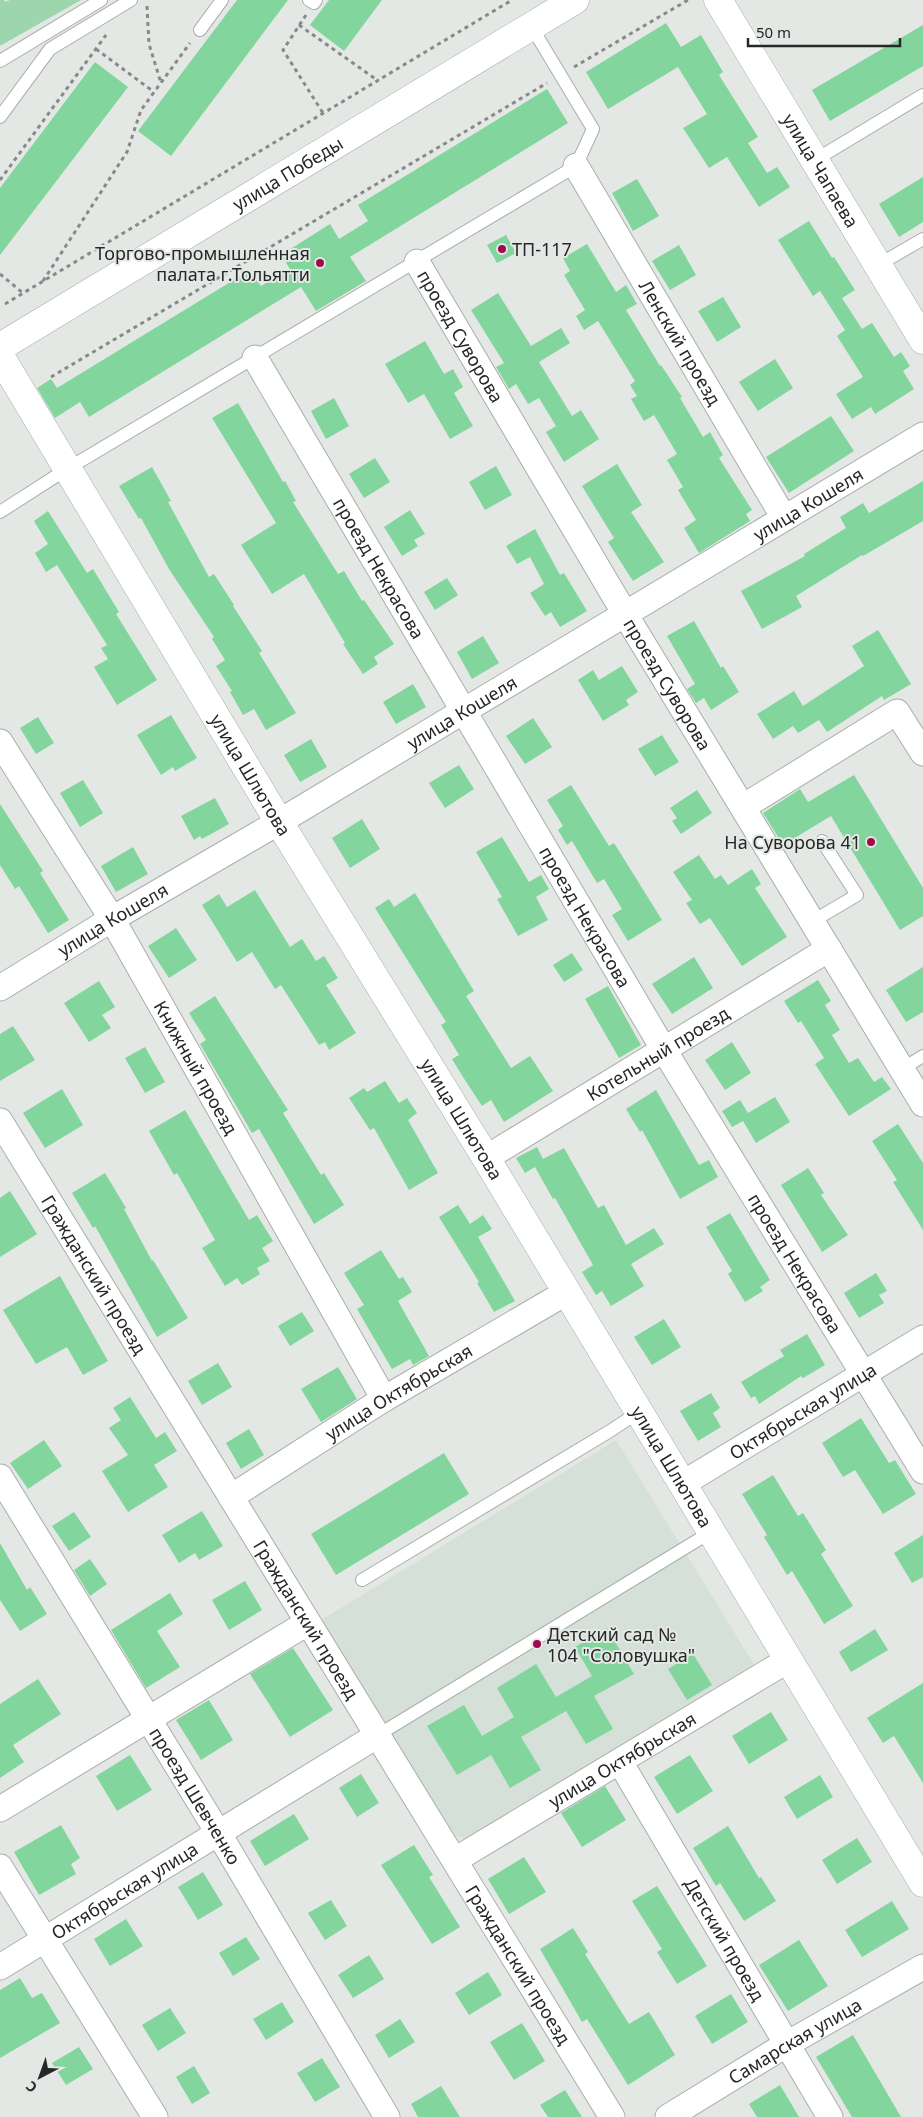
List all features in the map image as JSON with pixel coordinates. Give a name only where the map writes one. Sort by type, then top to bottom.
[{"type":"main road","name":"улица Победы","points":[[0,347],[575,0]]},
{"type":"main road","name":"улица Чапаева","points":[[718,0],[923,340]]},
{"type":"main road","name":"улица Шлютова","points":[[0,356],[279,822],[486,1158],[923,1883]]},
{"type":"street","name":"Ленский проезд","points":[[576,166],[784,518]]},
{"type":"street","name":"проезд Суворова","points":[[417,262],[625,614],[923,1104]]},
{"type":"street","name":"проезд Некрасова","points":[[255,358],[664,1050],[923,1471]]},
{"type":"street","name":"улица Кошеля","points":[[0,988],[112,919],[279,822],[923,435]]},
{"type":"street","points":[[743,807],[897,712],[923,753]]},
{"type":"street","name":"Книжный проезд","points":[[0,742],[112,919],[384,1399]]},
{"type":"street","name":"Котельный проезд","points":[[486,1158],[829,949]]},
{"type":"street","name":"Гражданский проезд","points":[[0,1121],[612,2117]]},
{"type":"street","name":"улица Октябрьская","points":[[231,1497],[384,1399],[567,1292]]},
{"type":"street","name":"Октябрьская улица","points":[[682,1484],[923,1338]]},
{"type":"street","name":"проезд Шевченко","points":[[0,1477],[219,1834],[387,2117]]},
{"type":"street","points":[[0,1809],[307,1623]]},
{"type":"street","name":"улица Октябрьская","points":[[455,1860],[788,1660]]},
{"type":"street","name":"Октябрьская улица","points":[[0,1967],[378,1735]]},
{"type":"street","name":"Детский проезд","points":[[620,1762],[830,2117]]},
{"type":"street","points":[[0,1867],[155,2117]]},
{"type":"street","name":"Самарская улица","points":[[668,2117],[787,2044],[923,1967]]},
{"type":"lane","points":[[0,61],[101,0]]},
{"type":"lane","points":[[0,117],[50,49],[131,0]]},
{"type":"lane","points":[[200,30],[222,0]]},
{"type":"lane","points":[[0,512],[68,469],[576,166],[593,129],[532,26]]},
{"type":"lane","points":[[815,160],[923,95]]},
{"type":"lane","points":[[878,265],[923,239]]},
{"type":"lane","points":[[813,921],[856,895],[822,841]]},
{"type":"lane","points":[[902,1068],[923,1056]]},
{"type":"lane","points":[[362,1580],[639,1412]]},
{"type":"lane","points":[[378,1735],[711,1532]]},
{"type":"path","points":[[147,0],[149,44],[161,83]]},
{"type":"path","points":[[5,304],[512,0]]},
{"type":"path","points":[[51,377],[688,0]]},
{"type":"path","points":[[313,1],[282,50],[323,113]]},
{"type":"path","points":[[299,25],[378,80]]},
{"type":"path","points":[[42,281],[127,152],[141,110],[200,30]]},
{"type":"path","points":[[0,180],[96,49],[154,92]]},
{"type":"path","points":[[0,274],[23,293]]},
{"type":"shaded area","name":"Детский сад № 104 \"Соловушка\"","points":[[616,1440],[755,1666],[469,1840],[445,1832],[318,1622]]},
{"type":"green space","points":[[0,0],[5,2],[10,0],[81,0],[0,46]]},
{"type":"building","points":[[237,0],[288,0],[171,156],[138,131]]},
{"type":"building","points":[[329,0],[382,0],[344,51],[310,25]]},
{"type":"building","points":[[666,23],[681,47],[701,35],[723,72],[719,75],[758,137],[748,143],[767,173],[777,167],[790,187],[759,207],[727,157],[709,168],[683,128],[707,114],[678,67],[608,109],[586,72]]},
{"type":"building","points":[[923,25],[923,66],[830,121],[812,90]]},
{"type":"building","points":[[95,62],[128,87],[0,255],[0,188]]},
{"type":"building","points":[[547,89],[568,123],[350,257],[366,281],[316,311],[301,287],[89,417],[80,402],[55,418],[37,388],[51,379],[57,388],[250,270],[261,286],[290,269],[281,255],[330,224],[339,239],[368,221],[358,205]]},
{"type":"building","points":[[923,177],[923,222],[899,237],[879,204]]},
{"type":"building","points":[[637,179],[659,216],[633,231],[612,193]]},
{"type":"building","points":[[809,221],[855,290],[842,298],[862,329],[872,323],[894,357],[901,352],[910,366],[903,371],[914,389],[875,414],[871,407],[852,419],[836,394],[863,377],[837,336],[845,330],[820,291],[813,296],[778,240]]},
{"type":"building","name":"ТП-117","points":[[506,235],[516,253],[497,263],[487,245]]},
{"type":"building","points":[[587,244],[616,292],[626,285],[637,304],[626,310],[660,366],[682,397],[680,398],[703,437],[710,432],[723,455],[719,458],[752,510],[746,514],[750,521],[699,553],[684,528],[696,520],[678,490],[683,487],[667,460],[677,454],[654,415],[644,421],[631,399],[637,396],[630,385],[635,381],[598,321],[584,330],[576,316],[585,310],[564,275],[570,271],[563,258]]},
{"type":"building","points":[[679,245],[696,275],[670,290],[652,261]]},
{"type":"building","points":[[498,293],[531,346],[561,328],[570,343],[539,362],[572,416],[581,410],[599,439],[564,462],[546,432],[556,426],[539,398],[528,404],[516,384],[509,389],[496,367],[504,363],[471,310]]},
{"type":"building","points":[[723,297],[741,327],[717,342],[698,311]]},
{"type":"building","points":[[425,341],[444,374],[453,369],[463,387],[454,393],[473,426],[450,439],[424,394],[408,403],[385,364]]},
{"type":"building","points":[[775,359],[793,388],[758,411],[739,382]]},
{"type":"building","points":[[334,398],[349,426],[326,439],[311,411]]},
{"type":"building","points":[[238,403],[283,482],[285,481],[296,501],[293,502],[338,574],[344,571],[362,601],[364,600],[394,644],[374,657],[378,664],[363,674],[343,644],[345,643],[304,574],[272,594],[241,545],[276,523],[212,418]]},
{"type":"building","points":[[831,416],[854,451],[789,493],[766,457]]},
{"type":"building","points":[[375,458],[390,482],[364,498],[349,474]]},
{"type":"building","points":[[617,464],[642,505],[631,512],[664,562],[633,581],[608,542],[614,538],[582,486]]},
{"type":"building","points":[[496,466],[512,495],[485,510],[469,482]]},
{"type":"building","points":[[152,467],[171,501],[168,502],[209,577],[214,574],[234,605],[262,651],[259,653],[296,713],[266,730],[254,709],[243,715],[230,692],[232,691],[216,666],[225,660],[212,639],[214,637],[169,569],[141,518],[139,519],[119,486]]},
{"type":"building","points":[[923,481],[923,521],[862,555],[796,596],[802,607],[762,629],[741,591],[805,556],[804,554],[846,528],[840,517],[863,503],[869,513]]},
{"type":"building","points":[[410,510],[425,534],[414,540],[418,546],[402,556],[384,527]]},
{"type":"building","points":[[48,511],[87,573],[93,569],[119,612],[116,614],[157,680],[117,705],[94,667],[108,659],[101,648],[107,645],[57,565],[46,572],[35,553],[48,544],[34,521]]},
{"type":"building","points":[[535,529],[560,575],[564,573],[587,611],[560,627],[551,612],[545,616],[530,593],[544,584],[530,557],[517,564],[506,546]]},
{"type":"building","points":[[447,578],[458,595],[435,610],[424,592]]},
{"type":"building","points":[[694,621],[721,668],[723,666],[739,692],[711,710],[704,698],[696,703],[687,689],[695,684],[667,636]]},
{"type":"building","points":[[878,630],[911,684],[884,700],[882,696],[827,732],[819,720],[798,733],[793,726],[773,739],[757,714],[794,691],[803,706],[864,666],[852,646]]},
{"type":"building","points":[[483,636],[499,663],[472,679],[457,652]]},
{"type":"building","points":[[622,666],[638,692],[626,700],[629,705],[603,721],[578,680],[593,670],[599,680]]},
{"type":"building","points":[[413,684],[426,707],[396,724],[383,702]]},
{"type":"building","points":[[171,715],[197,758],[175,771],[173,767],[161,775],[137,735]]},
{"type":"building","points":[[38,717],[54,743],[36,754],[20,728]]},
{"type":"building","points":[[533,718],[552,747],[525,764],[506,736]]},
{"type":"building","points":[[662,735],[679,762],[655,776],[638,749]]},
{"type":"building","points":[[311,739],[327,767],[300,782],[284,755]]},
{"type":"building","points":[[459,765],[474,789],[445,808],[429,783]]},
{"type":"building","name":"На Суворова 41","points":[[854,775],[923,888],[923,916],[900,930],[831,816],[783,845],[763,813],[800,789],[808,802]]},
{"type":"building","points":[[83,780],[103,813],[80,827],[60,793]]},
{"type":"building","points":[[571,785],[609,846],[614,843],[662,920],[628,941],[612,915],[622,909],[604,879],[597,883],[572,841],[567,845],[558,830],[563,826],[547,800]]},
{"type":"building","points":[[697,790],[712,813],[681,834],[672,821],[677,818],[670,808]]},
{"type":"building","points":[[215,798],[229,824],[202,839],[200,836],[194,840],[181,816]]},
{"type":"building","points":[[0,804],[43,871],[40,873],[69,920],[48,933],[19,886],[15,889],[0,865]]},
{"type":"building","points":[[362,819],[380,849],[350,868],[332,838]]},
{"type":"building","points":[[502,837],[529,882],[541,875],[549,889],[536,897],[548,920],[518,936],[497,899],[502,897],[476,852]]},
{"type":"building","points":[[133,847],[148,874],[116,892],[101,866]]},
{"type":"building","points":[[699,855],[715,879],[721,875],[728,885],[752,869],[761,884],[755,888],[787,937],[742,966],[710,918],[700,924],[686,903],[692,900],[673,872]]},
{"type":"building","points":[[255,890],[290,947],[302,939],[316,961],[324,956],[338,978],[326,985],[356,1033],[329,1050],[325,1042],[319,1045],[281,985],[275,989],[252,952],[237,962],[202,905],[219,894],[227,907]]},
{"type":"building","points":[[415,893],[474,991],[466,996],[511,1068],[530,1056],[553,1091],[504,1122],[491,1100],[482,1106],[452,1059],[459,1055],[441,1025],[446,1022],[375,908],[389,899],[394,907]]},
{"type":"building","points":[[176,928],[197,960],[169,978],[148,946]]},
{"type":"building","points":[[572,953],[583,970],[564,982],[553,965]]},
{"type":"building","points":[[694,957],[713,988],[672,1014],[652,984]]},
{"type":"building","points":[[923,967],[923,1012],[906,1022],[886,990]]},
{"type":"building","points":[[818,980],[831,1001],[825,1005],[840,1030],[832,1035],[849,1063],[858,1058],[874,1082],[882,1077],[891,1089],[849,1116],[815,1064],[824,1058],[801,1021],[798,1023],[784,1001]]},
{"type":"building","points":[[99,981],[115,1007],[102,1015],[111,1028],[89,1042],[64,1003]]},
{"type":"building","points":[[608,986],[641,1045],[619,1058],[585,999]]},
{"type":"building","points":[[215,996],[288,1110],[283,1113],[321,1175],[324,1173],[344,1205],[314,1224],[259,1129],[252,1133],[200,1044],[206,1040],[189,1013]]},
{"type":"building","points":[[13,1026],[35,1060],[0,1081],[0,1034]]},
{"type":"building","points":[[732,1042],[751,1073],[725,1090],[705,1060]]},
{"type":"building","points":[[145,1047],[165,1082],[145,1093],[125,1058]]},
{"type":"building","points":[[385,1081],[399,1103],[407,1098],[417,1113],[408,1120],[438,1173],[409,1190],[374,1128],[370,1130],[349,1098],[364,1088],[367,1092]]},
{"type":"building","points":[[62,1089],[83,1125],[45,1148],[23,1113]]},
{"type":"building","points":[[656,1090],[699,1165],[709,1160],[718,1177],[680,1199],[642,1130],[640,1132],[626,1109]]},
{"type":"building","points":[[775,1097],[790,1122],[756,1143],[743,1121],[732,1127],[722,1111],[740,1100],[748,1113]]},
{"type":"building","points":[[185,1110],[249,1220],[257,1215],[273,1241],[262,1248],[270,1261],[257,1268],[260,1274],[242,1285],[237,1278],[225,1286],[202,1248],[215,1240],[177,1173],[174,1175],[149,1131]]},
{"type":"building","points":[[898,1124],[923,1163],[923,1230],[893,1182],[897,1180],[872,1141]]},
{"type":"building","points":[[537,1147],[543,1159],[564,1148],[598,1208],[604,1205],[626,1245],[654,1228],[664,1244],[631,1264],[644,1286],[611,1306],[602,1291],[596,1295],[582,1272],[593,1265],[555,1198],[553,1199],[535,1167],[525,1173],[516,1158]]},
{"type":"building","points":[[808,1168],[824,1193],[821,1195],[848,1235],[822,1252],[781,1185]]},
{"type":"building","points":[[105,1173],[126,1208],[124,1209],[152,1261],[188,1318],[157,1337],[95,1226],[93,1228],[72,1193]]},
{"type":"building","points":[[10,1191],[37,1234],[0,1257],[0,1198]]},
{"type":"building","points":[[458,1205],[470,1224],[483,1215],[492,1229],[478,1237],[515,1301],[494,1312],[477,1283],[479,1282],[439,1217]]},
{"type":"building","points":[[730,1213],[770,1280],[760,1287],[763,1291],[745,1302],[728,1274],[732,1271],[706,1227]]},
{"type":"building","points":[[381,1250],[399,1279],[403,1277],[412,1292],[398,1301],[429,1356],[413,1365],[410,1359],[392,1369],[357,1309],[364,1305],[344,1273]]},
{"type":"building","points":[[876,1273],[887,1291],[879,1295],[884,1303],[859,1318],[844,1293]]},
{"type":"building","points":[[60,1276],[108,1361],[83,1375],[67,1347],[36,1364],[3,1310]]},
{"type":"building","points":[[302,1312],[314,1331],[290,1346],[278,1326]]},
{"type":"building","points":[[664,1319],[681,1347],[652,1365],[634,1337]]},
{"type":"building","points":[[807,1334],[825,1365],[803,1378],[801,1376],[759,1404],[755,1396],[751,1398],[741,1382],[784,1356],[780,1350]]},
{"type":"building","points":[[218,1363],[232,1387],[202,1405],[188,1381]]},
{"type":"building","points":[[338,1367],[357,1399],[321,1422],[301,1389]]},
{"type":"building","points":[[711,1393],[720,1408],[713,1413],[721,1427],[698,1441],[680,1411]]},
{"type":"building","points":[[130,1397],[156,1438],[165,1432],[177,1451],[154,1465],[168,1487],[128,1512],[102,1471],[128,1455],[109,1428],[121,1420],[113,1408]]},
{"type":"building","points":[[861,1418],[889,1463],[895,1460],[916,1494],[883,1514],[855,1470],[843,1477],[822,1443]]},
{"type":"building","points":[[249,1429],[264,1455],[241,1469],[226,1443]]},
{"type":"building","points":[[44,1440],[62,1466],[28,1489],[10,1463]]},
{"type":"building","points":[[444,1453],[469,1494],[336,1575],[311,1534]]},
{"type":"building","points":[[773,1475],[798,1516],[803,1513],[826,1550],[821,1554],[853,1606],[824,1624],[792,1571],[787,1575],[764,1537],[767,1535],[742,1494]]},
{"type":"building","points":[[202,1511],[223,1546],[199,1560],[195,1553],[179,1563],[162,1535]]},
{"type":"building","points":[[74,1512],[91,1537],[69,1551],[52,1526]]},
{"type":"building","points":[[923,1535],[923,1577],[912,1583],[894,1553]]},
{"type":"building","points":[[0,1543],[27,1590],[30,1587],[47,1614],[20,1631],[0,1600]]},
{"type":"building","points":[[90,1559],[107,1584],[90,1596],[74,1570]]},
{"type":"building","points":[[245,1581],[262,1610],[229,1630],[212,1600]]},
{"type":"building","points":[[170,1593],[183,1614],[157,1631],[180,1667],[146,1688],[111,1630]]},
{"type":"building","points":[[607,1628],[634,1674],[594,1696],[613,1729],[586,1744],[566,1711],[521,1737],[541,1770],[510,1788],[491,1755],[457,1775],[427,1726],[464,1705],[482,1736],[514,1717],[497,1688],[536,1664],[556,1697],[592,1676],[575,1647]]},
{"type":"building","points":[[875,1629],[888,1650],[851,1672],[839,1652]]},
{"type":"building","points":[[293,1648],[333,1710],[290,1737],[250,1674]]},
{"type":"building","points":[[693,1654],[712,1685],[687,1700],[668,1669]]},
{"type":"building","points":[[38,1679],[61,1714],[13,1745],[24,1762],[0,1778],[0,1704]]},
{"type":"building","points":[[923,1683],[923,1783],[894,1736],[883,1743],[867,1718]]},
{"type":"building","points":[[209,1700],[233,1740],[201,1760],[176,1720]]},
{"type":"building","points":[[771,1712],[788,1740],[749,1764],[732,1736]]},
{"type":"building","points":[[130,1755],[152,1790],[117,1811],[96,1776]]},
{"type":"building","points":[[690,1755],[713,1791],[677,1814],[654,1777]]},
{"type":"building","points":[[361,1774],[379,1803],[357,1817],[339,1788]]},
{"type":"building","points":[[820,1775],[833,1797],[797,1819],[784,1797]]},
{"type":"building","points":[[605,1786],[626,1820],[582,1847],[561,1813]]},
{"type":"building","points":[[294,1814],[309,1839],[265,1866],[250,1841]]},
{"type":"building","points":[[61,1825],[80,1858],[71,1864],[76,1874],[39,1895],[14,1852]]},
{"type":"building","points":[[728,1826],[759,1878],[761,1877],[776,1901],[744,1921],[720,1883],[716,1886],[693,1848]]},
{"type":"building","points":[[857,1838],[872,1862],[837,1884],[822,1860]]},
{"type":"building","points":[[414,1845],[433,1875],[429,1877],[460,1927],[432,1944],[381,1865]]},
{"type":"building","points":[[524,1857],[546,1892],[509,1914],[488,1879]]},
{"type":"building","points":[[203,1872],[223,1905],[198,1920],[178,1887]]},
{"type":"building","points":[[657,1886],[707,1966],[677,1984],[657,1952],[662,1949],[632,1901]]},
{"type":"building","points":[[331,1900],[347,1926],[325,1940],[308,1913]]},
{"type":"building","points":[[892,1901],[909,1929],[862,1957],[845,1930]]},
{"type":"building","points":[[126,1919],[143,1946],[110,1966],[94,1939]]},
{"type":"building","points":[[573,1928],[588,1952],[585,1954],[629,2024],[649,2012],[675,2055],[628,2085],[587,2019],[582,2022],[540,1949]]},
{"type":"building","points":[[246,1937],[260,1959],[233,1976],[219,1953]]},
{"type":"building","points":[[799,1940],[828,1986],[788,2011],[759,1965]]},
{"type":"building","points":[[369,1955],[384,1979],[353,1998],[338,1975]]},
{"type":"building","points":[[488,1972],[502,1995],[469,2015],[455,1993]]},
{"type":"building","points":[[20,1978],[32,1998],[42,1993],[60,2023],[0,2058],[0,1990]]},
{"type":"building","points":[[731,1994],[748,2022],[712,2044],[695,2016]]},
{"type":"building","points":[[282,2002],[294,2022],[266,2040],[253,2019]]},
{"type":"building","points":[[170,2008],[186,2033],[158,2051],[142,2025]]},
{"type":"building","points":[[400,2019],[415,2042],[389,2058],[375,2035]]},
{"type":"building","points":[[522,2023],[545,2061],[514,2080],[490,2042]]},
{"type":"building","points":[[853,2035],[901,2117],[852,2117],[816,2057]]},
{"type":"building","points":[[79,2047],[93,2069],[66,2085],[52,2063]]},
{"type":"building","points":[[322,2058],[340,2087],[315,2102],[297,2073]]},
{"type":"building","points":[[194,2066],[210,2093],[192,2104],[176,2077]]},
{"type":"building","points":[[780,2085],[799,2117],[757,2117],[749,2104]]},
{"type":"building","points":[[441,2086],[460,2117],[418,2117],[411,2104]]},
{"type":"building","points":[[565,2090],[582,2117],[548,2117],[540,2105]]},
{"type":"place","name":"ТП-117","points":[[502,249]]},
{"type":"place","name":"Торгово-промышленная палата г.Тольятти","points":[[320,263]]},
{"type":"place","name":"На Суворова 41","points":[[871,842]]},
{"type":"place","name":"Детский сад № 104 \"Соловушка\"","points":[[537,1644]]}]
